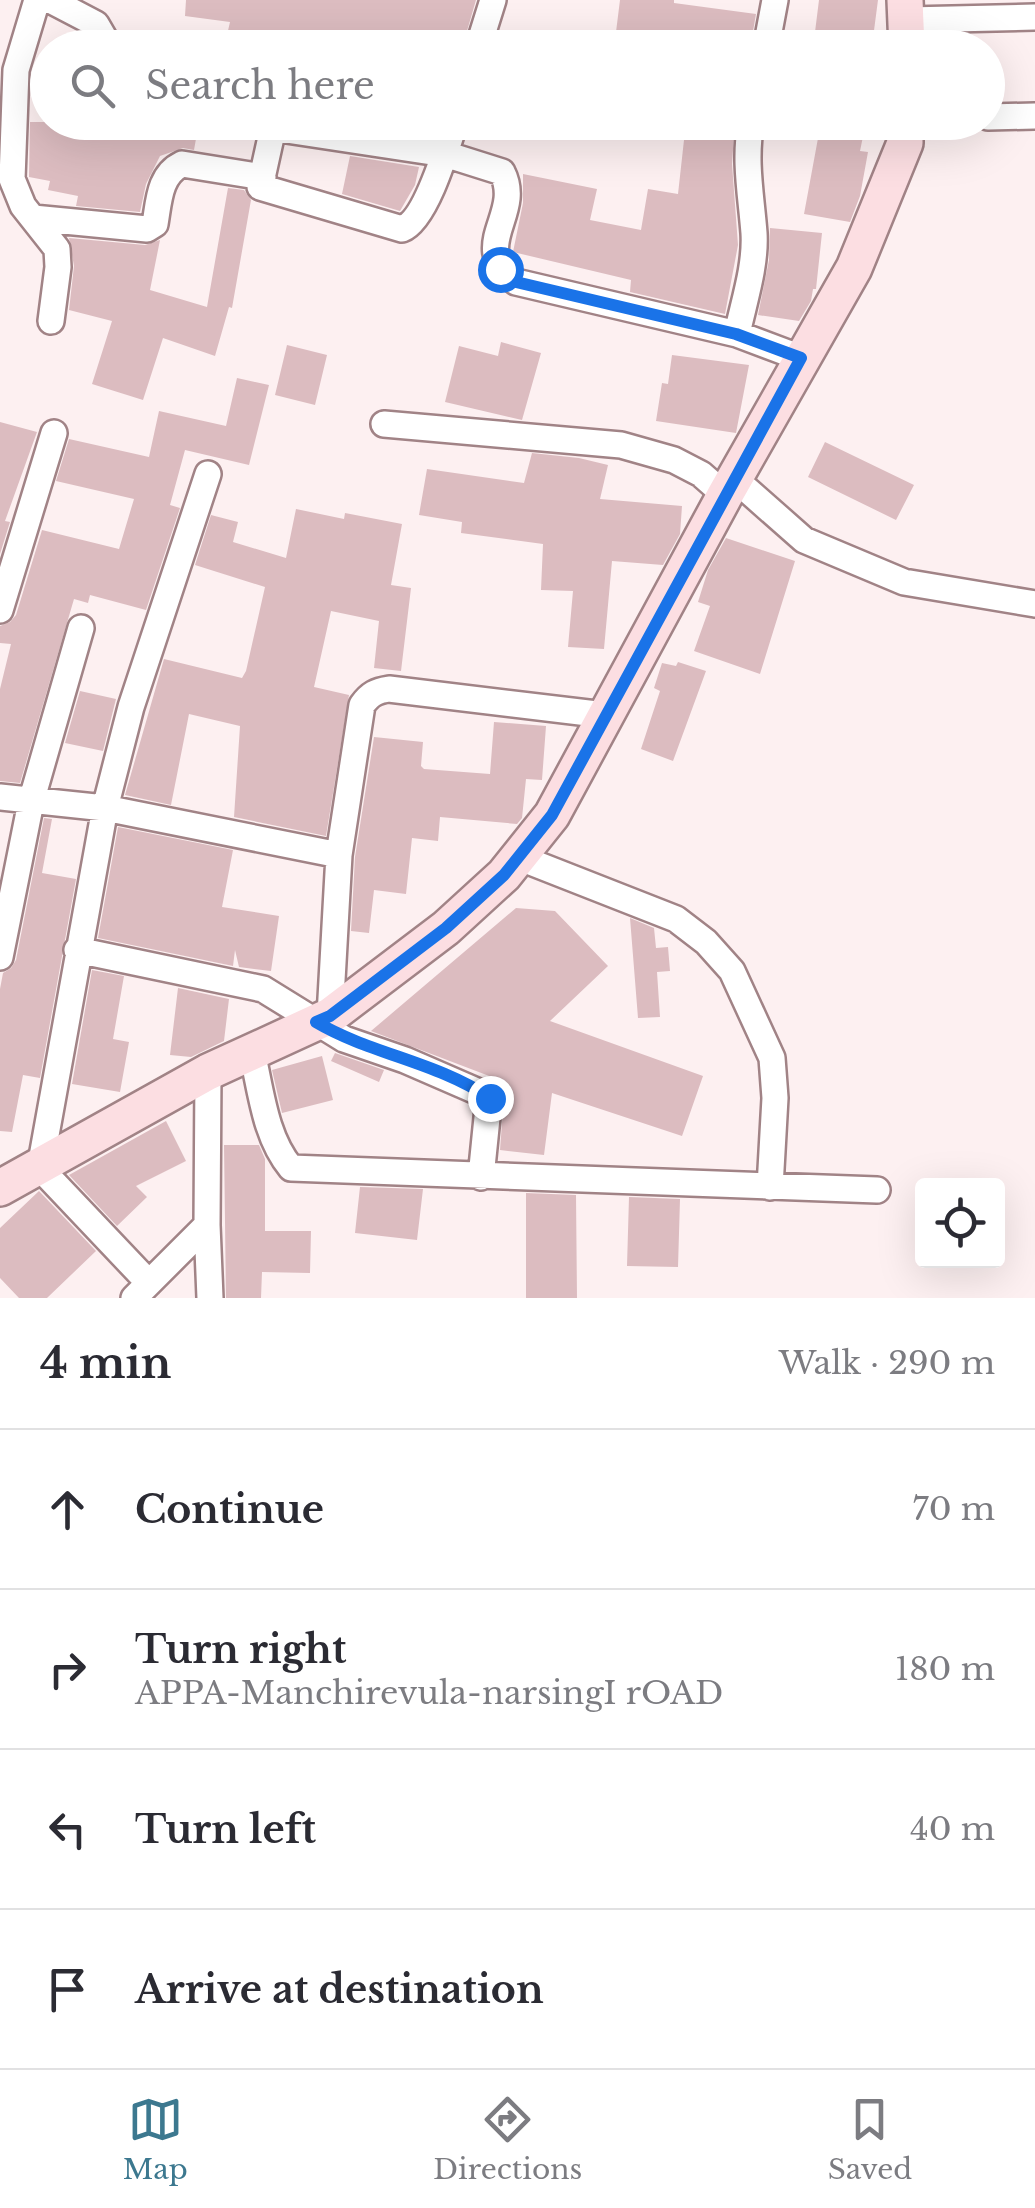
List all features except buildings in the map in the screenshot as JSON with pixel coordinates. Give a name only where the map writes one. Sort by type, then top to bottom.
[{"type":"street","points":[[37,0],[8,69],[12,179],[23,206],[57,249],[51,321]]},
{"type":"street","points":[[50,0],[96,24],[100,30]]},
{"type":"street","points":[[484,30],[493,0]]},
{"type":"street","points":[[769,30],[775,0]]},
{"type":"street","points":[[907,22],[1035,17]]},
{"type":"street","points":[[1005,117],[1035,116]]},
{"type":"street","points":[[263,140],[260,186],[402,228],[409,226],[418,214],[449,140]]},
{"type":"street","points":[[354,140],[445,154],[502,172],[508,183],[507,200],[494,255],[500,269],[516,282],[736,334],[801,358]]},
{"type":"street","points":[[736,334],[753,256],[746,167],[749,140]]},
{"type":"street","points":[[0,1188],[208,1072],[323,1019],[446,928],[504,875],[552,815],[854,268],[905,140]]},
{"type":"street","points":[[33,218],[147,230],[155,224],[164,180],[182,164],[262,177]]},
{"type":"street","points":[[384,424],[621,445],[674,460],[731,487],[804,540],[904,582],[1035,604]]},
{"type":"street","points":[[0,610],[54,433]]},
{"type":"street","points":[[206,1225],[141,1291],[40,1168],[106,808],[131,707],[208,474]]},
{"type":"street","points":[[0,957],[31,802],[81,628]]},
{"type":"street","points":[[323,1019],[339,854],[362,705],[377,691],[390,690],[605,715]]},
{"type":"street","points":[[0,797],[106,808],[339,854]]},
{"type":"street","points":[[518,857],[676,919],[706,942],[732,971],[772,1058],[776,1098],[770,1188]]},
{"type":"street","points":[[78,950],[264,990],[323,1019],[344,1039],[405,1060],[490,1098],[481,1177]]},
{"type":"street","points":[[252,1052],[271,1132],[279,1154],[291,1168],[877,1190]]},
{"type":"street","points":[[208,1072],[206,1225],[210,1298]]},
{"type":"route","points":[[490,1098],[405,1060],[344,1039],[316,1022],[330,1016],[446,928],[504,875],[552,815],[801,358],[736,334],[516,282],[500,269]]}]
